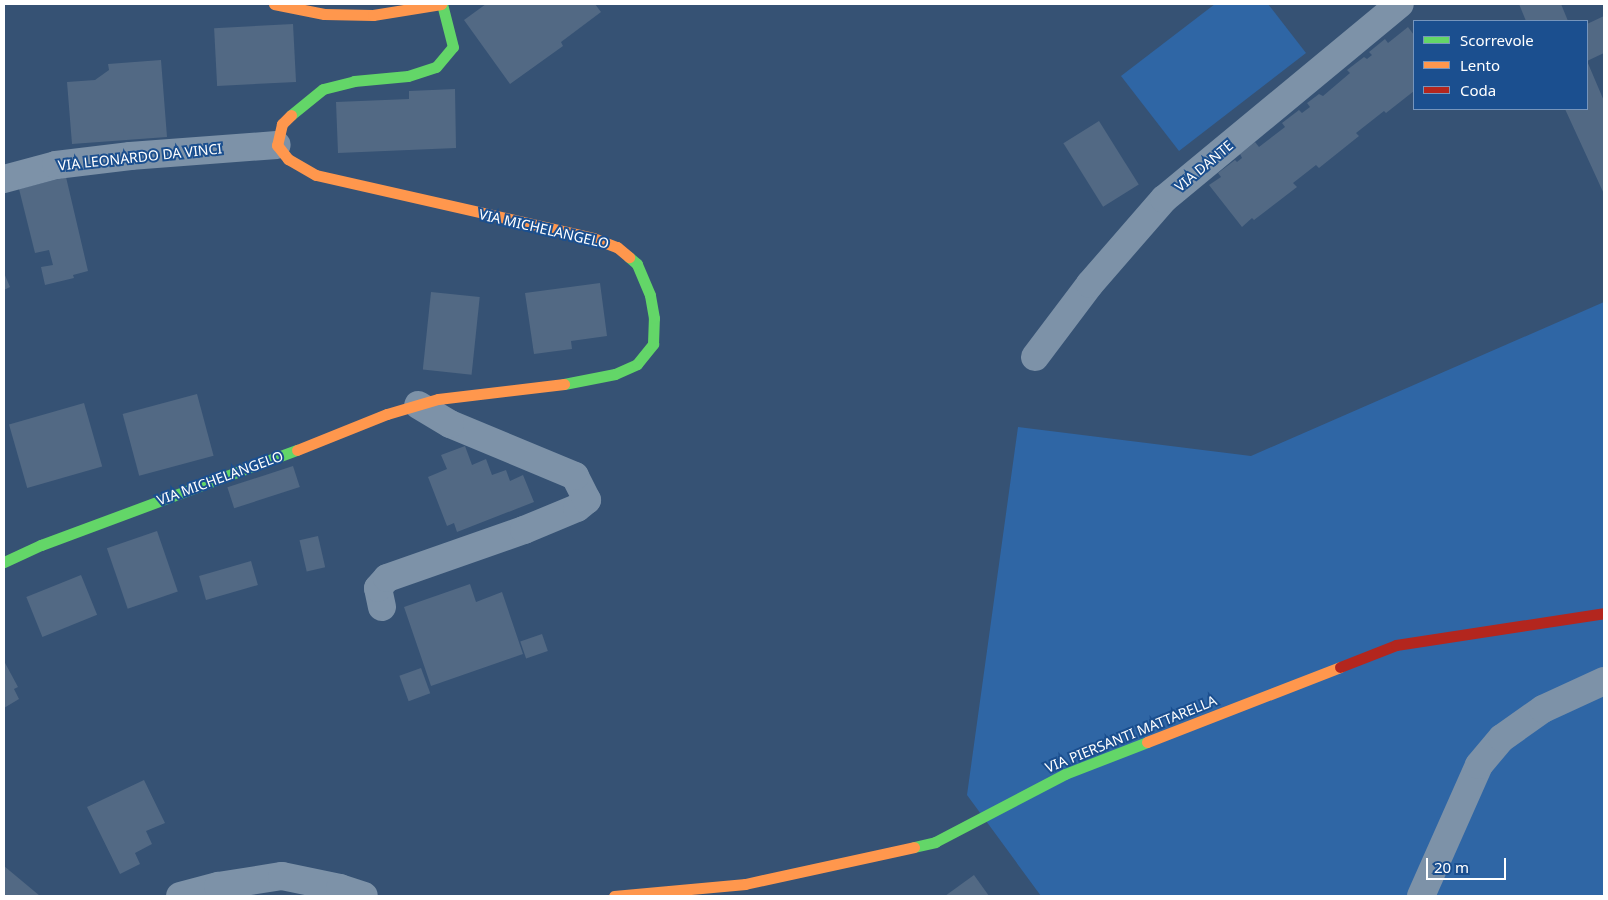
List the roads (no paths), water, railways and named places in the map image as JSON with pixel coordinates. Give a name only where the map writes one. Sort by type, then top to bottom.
[{"type":"street","points":[[274,4],[324,14],[373,15],[402,8],[442,4],[453,48],[436,67],[408,76],[354,81],[323,89],[299,107],[282,124],[278,145]]},
{"type":"street","name":"VIA DANTE","points":[[1035,357],[1090,284],[1164,200],[1400,4]]},
{"type":"street","name":"VIA LEONARDO DA VINCI","points":[[4,179],[56,165],[130,156],[278,145]]},
{"type":"street","name":"VIA MICHELANGELO","points":[[4,562],[41,545],[328,438],[387,414],[438,399],[554,386],[615,374],[637,364],[652,344],[654,318],[650,296],[637,264],[617,247],[592,238],[316,175],[288,159],[278,145]]},
{"type":"street","points":[[382,608],[378,588],[387,578],[524,530],[577,508],[587,500],[575,476],[450,424],[418,405]]},
{"type":"street","name":"VIA PIERSANTI MATTARELLA","points":[[614,896],[745,884],[935,842],[1064,774],[1396,645],[1604,614]]},
{"type":"street","points":[[1421,896],[1479,765],[1502,738],[1543,709],[1604,681]]},
{"type":"street","points":[[180,896],[218,886],[282,876],[340,888],[364,896]]}]
